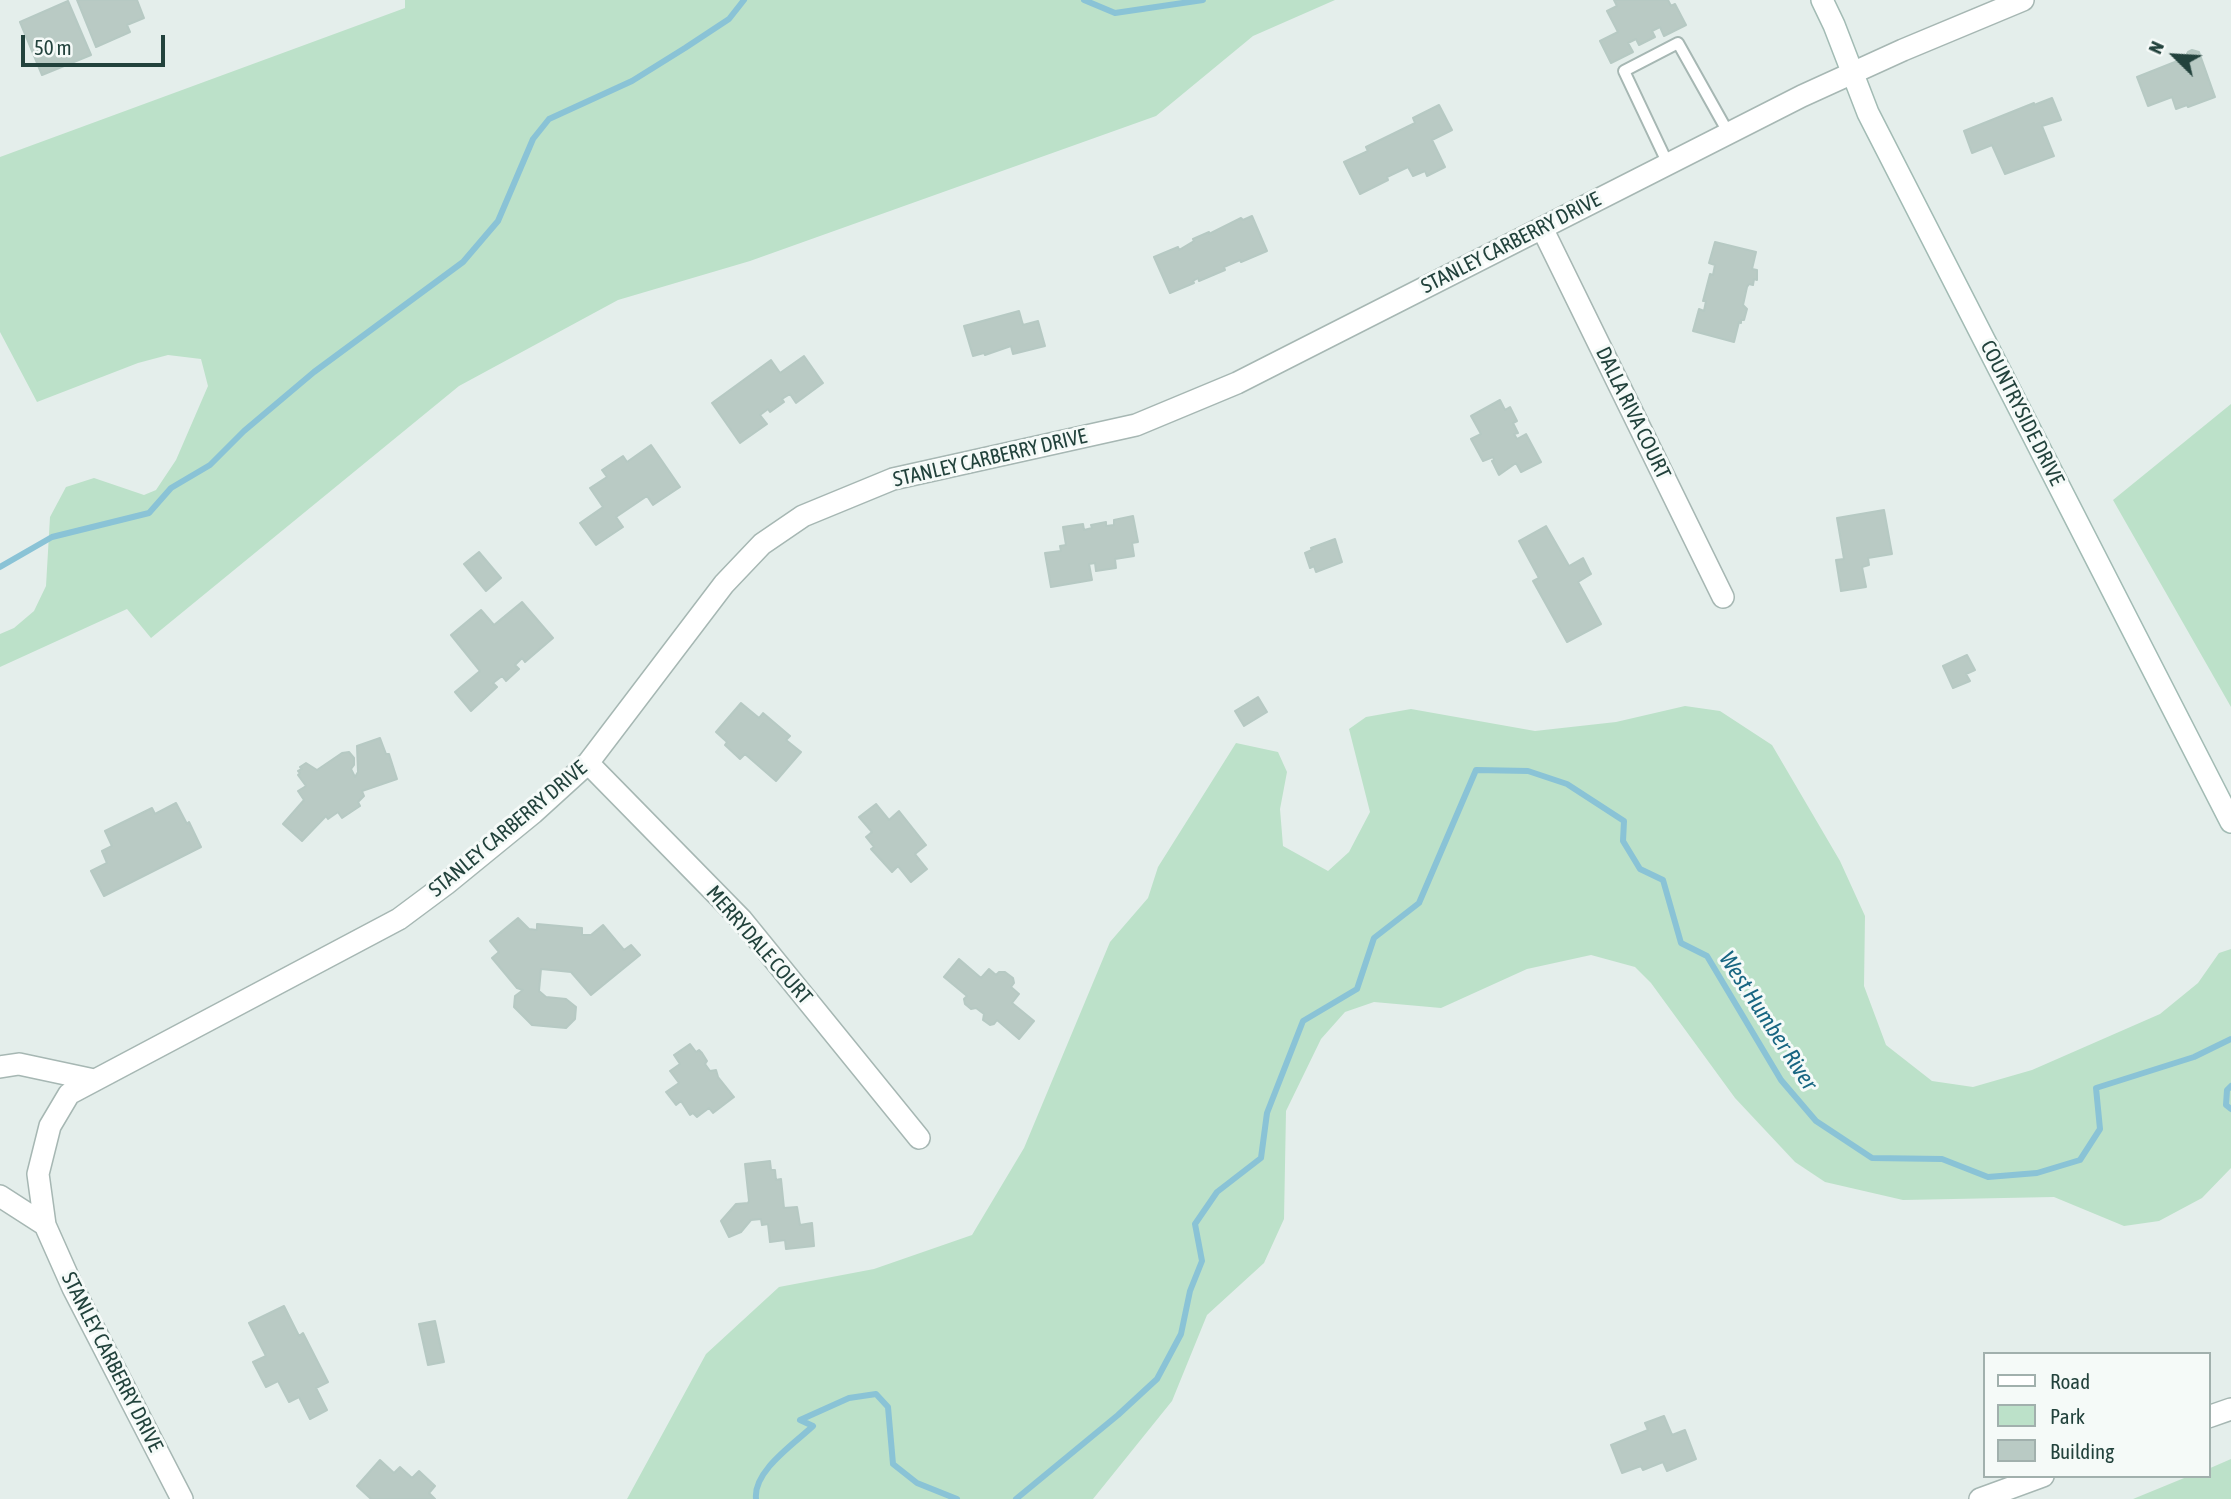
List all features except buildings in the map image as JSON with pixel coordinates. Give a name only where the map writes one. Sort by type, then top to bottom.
[{"type":"street","name":"COUNTRYSIDE DRIVE","points":[[1822,0],[1868,113],[2231,822]]},
{"type":"street","name":"STANLEY CARBERRY DRIVE","points":[[182,1499],[73,1288],[45,1225],[37,1174],[50,1126],[69,1094],[399,919],[446,884],[533,813],[587,763],[724,584],[762,544],[803,516],[893,479],[1136,425],[1237,383],[1853,73],[2023,0]]},
{"type":"street","name":"DALLA RIVA COURT","points":[[1542,228],[1723,597]]},
{"type":"street","name":"MERRYDALE COURT","points":[[587,763],[742,920],[919,1138]]},
{"type":"street","points":[[0,1066],[19,1064],[94,1080]]},
{"type":"street","points":[[0,1196],[45,1225]]},
{"type":"street","points":[[2210,1416],[2231,1409]]},
{"type":"street","points":[[1980,1499],[2038,1478]]},
{"type":"lane","points":[[1668,164],[1624,71],[1678,43],[1729,134]]},
{"type":"green space","points":[[405,0],[1335,0],[1253,36],[1156,116],[750,261],[618,300],[459,386],[151,638],[127,609],[0,667],[0,634],[14,628],[34,611],[46,586],[50,517],[66,487],[94,478],[144,495],[156,490],[176,460],[208,386],[201,359],[168,355],[138,363],[37,402],[0,332],[0,157],[405,8]]},
{"type":"green space","points":[[2231,404],[2231,707],[2113,500]]},
{"type":"green space","points":[[1685,706],[1720,711],[1772,745],[1840,861],[1865,916],[1864,986],[1886,1045],[1932,1081],[1973,1087],[2032,1070],[2160,1014],[2198,983],[2219,953],[2231,949],[2231,1168],[2202,1198],[2159,1221],[2124,1226],[2054,1197],[1903,1200],[1825,1182],[1795,1162],[1735,1098],[1651,983],[1635,967],[1591,955],[1527,969],[1441,1008],[1374,1002],[1345,1012],[1321,1039],[1286,1111],[1284,1219],[1264,1263],[1207,1315],[1172,1401],[1093,1499],[627,1499],[706,1354],[779,1287],[874,1269],[972,1235],[1024,1148],[1110,942],[1148,898],[1158,867],[1236,743],[1278,752],[1287,772],[1280,809],[1283,846],[1328,871],[1349,852],[1370,812],[1349,729],[1366,717],[1411,709],[1535,731],[1616,722]]},
{"type":"green space","points":[[2231,1459],[2231,1499],[2133,1499],[2184,1478],[2210,1478],[2210,1468]]},
{"type":"waterway","points":[[0,567],[52,537],[149,513],[171,488],[210,465],[244,431],[314,372],[463,262],[498,221],[533,139],[549,119],[632,81],[729,19],[744,0]]},
{"type":"waterway","points":[[1084,0],[1115,13],[1203,0]]},
{"type":"waterway","name":"West Humber River","points":[[1016,1499],[1118,1415],[1157,1379],[1181,1334],[1190,1291],[1202,1261],[1195,1224],[1217,1192],[1261,1158],[1267,1113],[1303,1021],[1357,989],[1374,938],[1419,903],[1476,770],[1528,771],[1567,784],[1624,821],[1623,841],[1640,869],[1663,880],[1681,943],[1707,956],[1781,1080],[1816,1121],[1872,1158],[1942,1159],[1988,1177],[2037,1173],[2080,1160],[2100,1129],[2096,1088],[2194,1057],[2231,1039]]},
{"type":"waterway","points":[[2231,1086],[2227,1090],[2226,1105],[2231,1109]]},
{"type":"waterway","name":"West Humber River","points":[[756,1499],[761,1478],[768,1468],[813,1426],[800,1420],[849,1398],[876,1394],[888,1407],[893,1464],[917,1483],[957,1499]]}]
